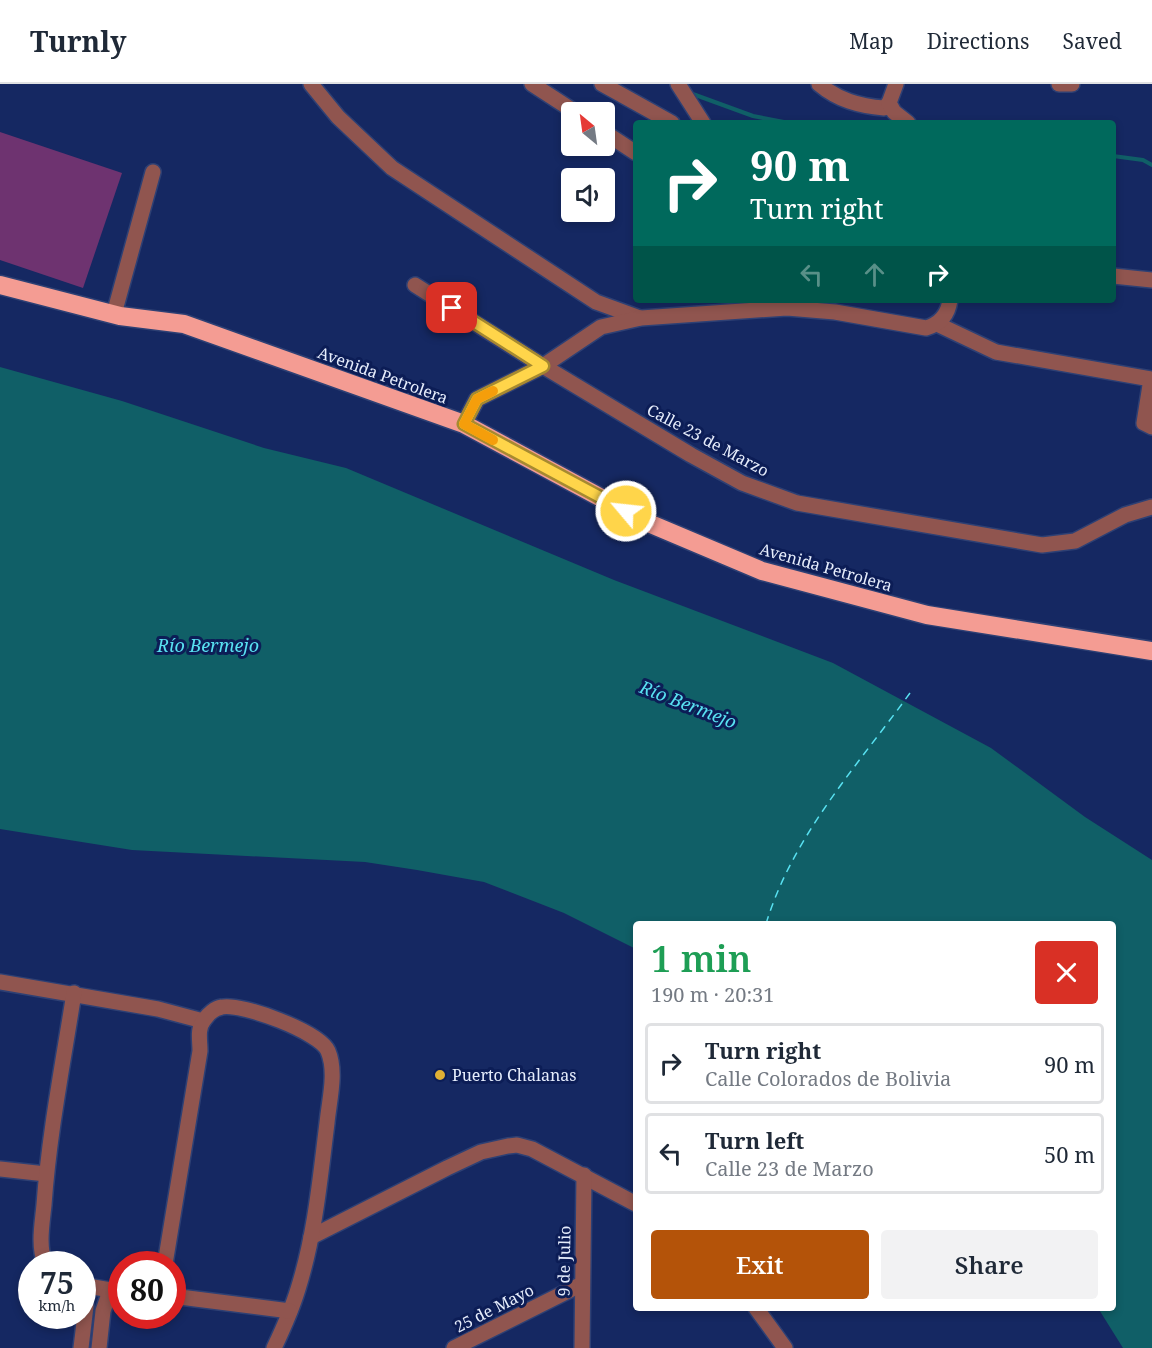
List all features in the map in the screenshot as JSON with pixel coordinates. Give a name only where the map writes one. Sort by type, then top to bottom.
[{"type":"highway","name":"Avenida Petrolera","points":[[0,285],[114,314],[184,324],[464,424],[646,522],[762,572],[927,615],[1152,651]]},
{"type":"street","points":[[311,84],[338,117],[392,168],[596,302],[641,318]]},
{"type":"street","points":[[532,84],[561,103]]},
{"type":"street","points":[[602,84],[667,120]]},
{"type":"street","points":[[678,84],[700,120]]},
{"type":"street","points":[[819,84],[840,99],[884,108],[889,103],[896,84]]},
{"type":"street","points":[[1059,84],[1072,84]]},
{"type":"street","points":[[889,103],[894,112],[904,120]]},
{"type":"street","points":[[615,139],[633,151]]},
{"type":"street","points":[[114,314],[153,172]]},
{"type":"street","points":[[1116,276],[1152,280]]},
{"type":"street","name":"Calle 23 de Marzo","points":[[415,285],[543,366],[691,455],[742,483],[797,503],[1042,545],[1075,541],[1125,515],[1152,507]]},
{"type":"street","points":[[464,424],[477,399],[543,366],[601,327],[641,318],[788,308],[835,312],[920,328],[937,324],[947,313],[949,303]]},
{"type":"street","points":[[937,324],[996,352],[1152,379],[1144,423],[1152,427]]},
{"type":"street","points":[[0,982],[158,1009],[203,1021]]},
{"type":"street","points":[[41,1251],[46,1174],[74,993]]},
{"type":"street","points":[[167,1251],[200,1051],[200,1027],[203,1021],[212,1011],[222,1007],[235,1007],[309,1033],[327,1048],[331,1061],[318,1204],[290,1311],[274,1348]]},
{"type":"street","points":[[311,1237],[447,1168],[497,1147],[525,1146],[633,1202]]},
{"type":"street","points":[[0,1169],[46,1174]]},
{"type":"street","name":"9 de Julio","points":[[582,1348],[584,1175]]},
{"type":"street","name":"25 de Mayo","points":[[454,1348],[582,1284]]},
{"type":"street","points":[[186,1298],[290,1311]]},
{"type":"street","points":[[99,1348],[103,1311],[108,1303]]},
{"type":"street","points":[[758,1311],[785,1348]]},
{"type":"street","points":[[81,1348],[83,1329]]},
{"type":"shaded area","points":[[0,132],[122,173],[83,288],[0,260]]},
{"type":"water","name":"Río Bermejo","points":[[0,367],[122,401],[264,448],[346,468],[614,580],[833,663],[991,748],[1085,817],[1152,860],[1152,1348],[1123,1348],[1100,1311],[1116,1311],[1116,921],[633,921],[633,948],[564,913],[484,882],[365,862],[132,850],[0,829]]},
{"type":"waterway","points":[[690,93],[753,116],[774,120]]},
{"type":"waterway","points":[[1116,156],[1143,160],[1152,165]]},
{"type":"ferry route","points":[[767,921],[777,892],[809,832],[848,775],[910,693]]},
{"type":"slow traffic","points":[[493,391],[477,399],[464,424],[493,440]]},
{"type":"place","name":"Puerto Chalanas","points":[[440,1075]]},
{"type":"route","points":[[452,308],[543,366],[477,399],[464,424],[626,511]]}]
